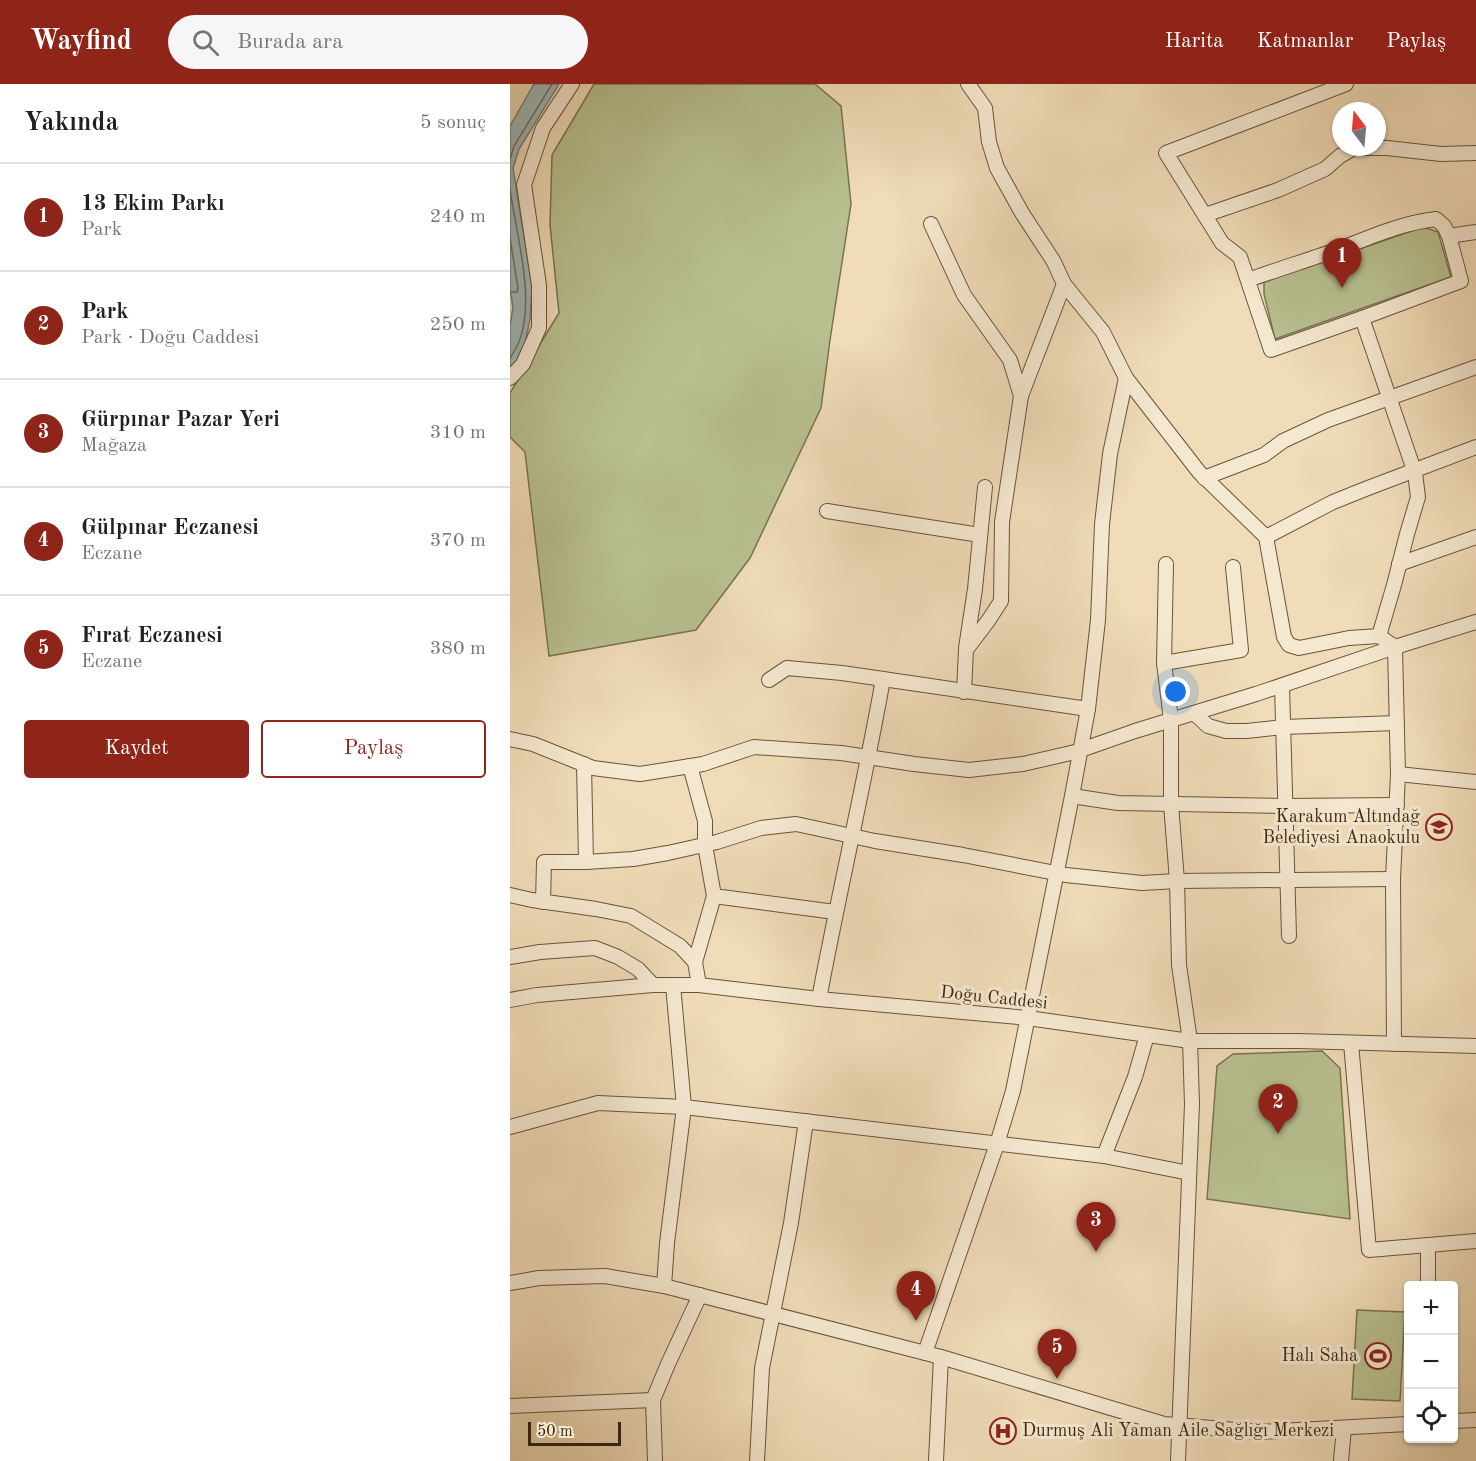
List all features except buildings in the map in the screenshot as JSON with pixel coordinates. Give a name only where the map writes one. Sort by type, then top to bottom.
[{"type":"street","points":[[510,378],[523,364],[538,328],[539,285],[524,185],[543,129],[572,84]]},
{"type":"street","points":[[968,84],[985,108],[989,142],[998,168],[1022,213],[1054,261],[1064,284],[1103,332],[1126,378],[1204,478],[1266,537],[1284,637],[1289,645],[1299,648],[1349,638],[1379,636],[1395,647]]},
{"type":"street","points":[[1248,280],[1398,227],[1436,219],[1444,226],[1449,236],[1461,281],[1271,350],[1240,257],[1222,243],[1166,153],[1346,84]]},
{"type":"street","points":[[1205,215],[1297,182],[1325,169],[1354,148],[1388,148],[1441,154],[1476,153]]},
{"type":"street","points":[[931,224],[964,295],[1010,360],[1021,396]]},
{"type":"street","points":[[1449,236],[1476,232]]},
{"type":"street","points":[[966,650],[1001,601],[1002,522],[1021,396],[1064,284]]},
{"type":"street","points":[[1362,318],[1414,470],[1418,497],[1379,636]]},
{"type":"street","points":[[1204,478],[1264,454],[1282,441],[1328,420],[1476,367]]},
{"type":"street","points":[[925,1353],[1013,1091],[1088,709],[1098,620],[1102,524],[1110,454],[1126,378]]},
{"type":"street","points":[[1266,537],[1333,502],[1476,447]]},
{"type":"street","points":[[964,692],[966,650],[975,589],[985,487]]},
{"type":"street","points":[[827,511],[980,535]]},
{"type":"street","points":[[1400,564],[1476,537]]},
{"type":"street","points":[[1166,564],[1164,663],[1172,720],[1171,804],[1177,881],[1179,965],[1190,1041],[1192,1104],[1178,1461]]},
{"type":"street","points":[[1164,663],[1241,650],[1233,567]]},
{"type":"street","points":[[510,739],[533,744],[593,768],[640,774],[703,764],[754,747],[841,753],[969,770],[1023,764],[1081,750],[1476,622]]},
{"type":"street","points":[[1394,1044],[1393,879],[1398,774],[1395,647]]},
{"type":"street","points":[[769,680],[787,668],[842,673],[1088,709]]},
{"type":"street","points":[[819,999],[883,679]]},
{"type":"street","points":[[1282,686],[1289,936]]},
{"type":"street","points":[[1194,713],[1208,726],[1226,731],[1397,723]]},
{"type":"street","points":[[584,764],[586,862]]},
{"type":"street","points":[[690,766],[705,821],[705,845],[714,896],[695,962],[699,985]]},
{"type":"street","points":[[1398,774],[1476,782]]},
{"type":"street","points":[[1072,796],[1118,803],[1396,805]]},
{"type":"street","points":[[543,902],[544,862],[633,859],[705,845],[761,828],[796,824],[1057,874],[1142,883],[1393,879]]},
{"type":"street","points":[[510,895],[631,916],[680,946],[695,962]]},
{"type":"street","points":[[714,896],[835,912]]},
{"type":"street","points":[[510,957],[540,952],[595,948],[618,957],[638,969],[653,985]]},
{"type":"street","name":"Doğu Caddesi","points":[[510,1000],[537,995],[653,985],[699,985],[819,999],[1028,1018],[1190,1041],[1476,1046]]},
{"type":"street","points":[[664,1286],[684,1107],[673,985]]},
{"type":"street","points":[[1104,1156],[1135,1077],[1147,1035]]},
{"type":"street","points":[[1351,1043],[1369,1250],[1476,1241]]},
{"type":"street","points":[[510,1127],[598,1103],[684,1107],[1104,1156],[1189,1173]]},
{"type":"street","points":[[757,1461],[762,1368],[791,1223],[806,1121]]},
{"type":"street","points":[[1428,1245],[1428,1281]]},
{"type":"street","points":[[510,1283],[538,1278],[605,1276],[664,1286],[941,1357],[1155,1422],[1260,1432],[1404,1424]]},
{"type":"street","points":[[655,1461],[653,1400],[700,1295]]},
{"type":"street","points":[[936,1461],[941,1357]]},
{"type":"street","points":[[510,1406],[653,1400]]},
{"type":"street","points":[[1458,1421],[1476,1420]]},
{"type":"street","points":[[1341,1461],[1344,1428]]},
{"type":"green space","points":[[594,84],[815,84],[841,106],[851,204],[821,408],[750,558],[696,630],[549,656],[525,452],[510,437],[510,393],[559,313],[550,225],[552,155]]},
{"type":"green space","points":[[1423,227],[1438,232],[1451,277],[1275,339],[1264,294],[1264,282]]},
{"type":"green space","points":[[1322,1051],[1340,1068],[1350,1219],[1207,1199],[1217,1066],[1233,1054]]},
{"type":"green space","name":"Halı Saha","points":[[1357,1310],[1404,1312],[1400,1401],[1352,1399]]},
{"type":"water","points":[[534,84],[559,84],[519,149],[513,168],[532,287],[530,319],[525,343],[510,369],[510,326],[513,307],[510,290],[510,126]]},
{"type":"place","name":"13 Ekim Parkı","points":[[1342,288]]},
{"type":"place","name":"Karakum Altındağ Belediyesi Anaokulu","points":[[1439,827]]},
{"type":"place","name":"Park","points":[[1278,1134]]},
{"type":"place","name":"Gürpınar Pazar Yeri","points":[[1096,1252]]},
{"type":"place","name":"Gülpınar Eczanesi","points":[[916,1321]]},
{"type":"place","name":"Halı Saha","points":[[1378,1356]]},
{"type":"place","name":"Fırat Eczanesi","points":[[1057,1379]]},
{"type":"place","name":"Durmuş Ali Yaman Aile Sağlığı Merkezi","points":[[1003,1431]]}]
